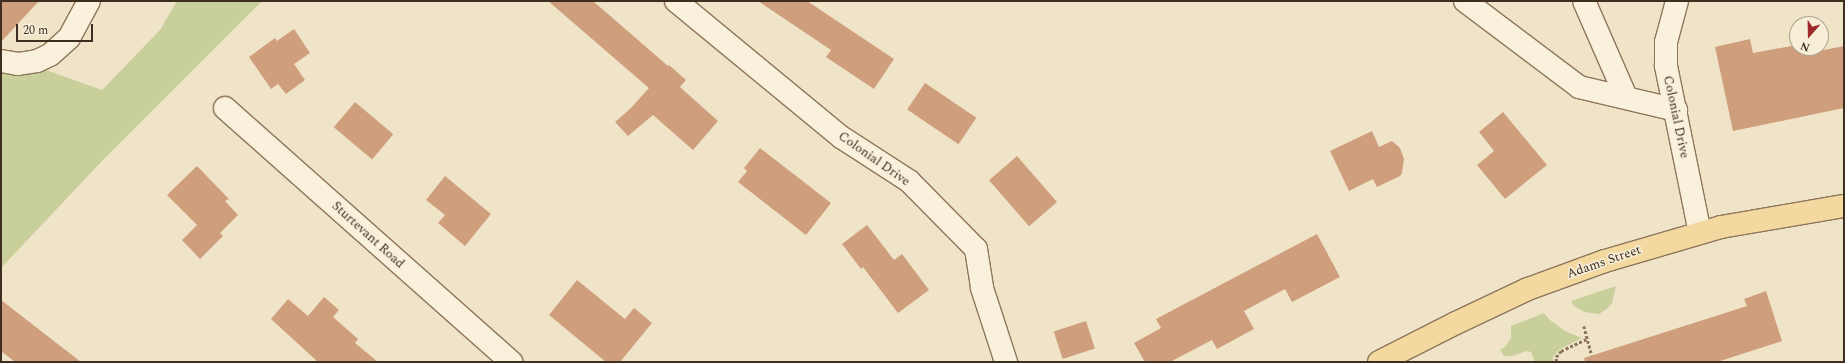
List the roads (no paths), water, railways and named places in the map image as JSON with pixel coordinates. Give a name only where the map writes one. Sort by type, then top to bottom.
[{"type":"main road","name":"Adams Street","points":[[1379,362],[1456,322],[1528,289],[1634,251],[1700,233],[1749,222],[1843,206]]},
{"type":"street","points":[[1,61],[18,64],[37,61],[50,55],[69,38],[89,1]]},
{"type":"street","name":"Colonial Drive","points":[[676,1],[841,137],[910,181],[976,250],[982,288],[1006,362]]},
{"type":"street","points":[[1465,1],[1580,87],[1676,110]]},
{"type":"street","points":[[1584,1],[1626,97]]},
{"type":"street","name":"Colonial Drive","points":[[1677,1],[1664,52],[1700,233]]},
{"type":"street","name":"Sturtevant Road","points":[[225,108],[511,362]]}]
